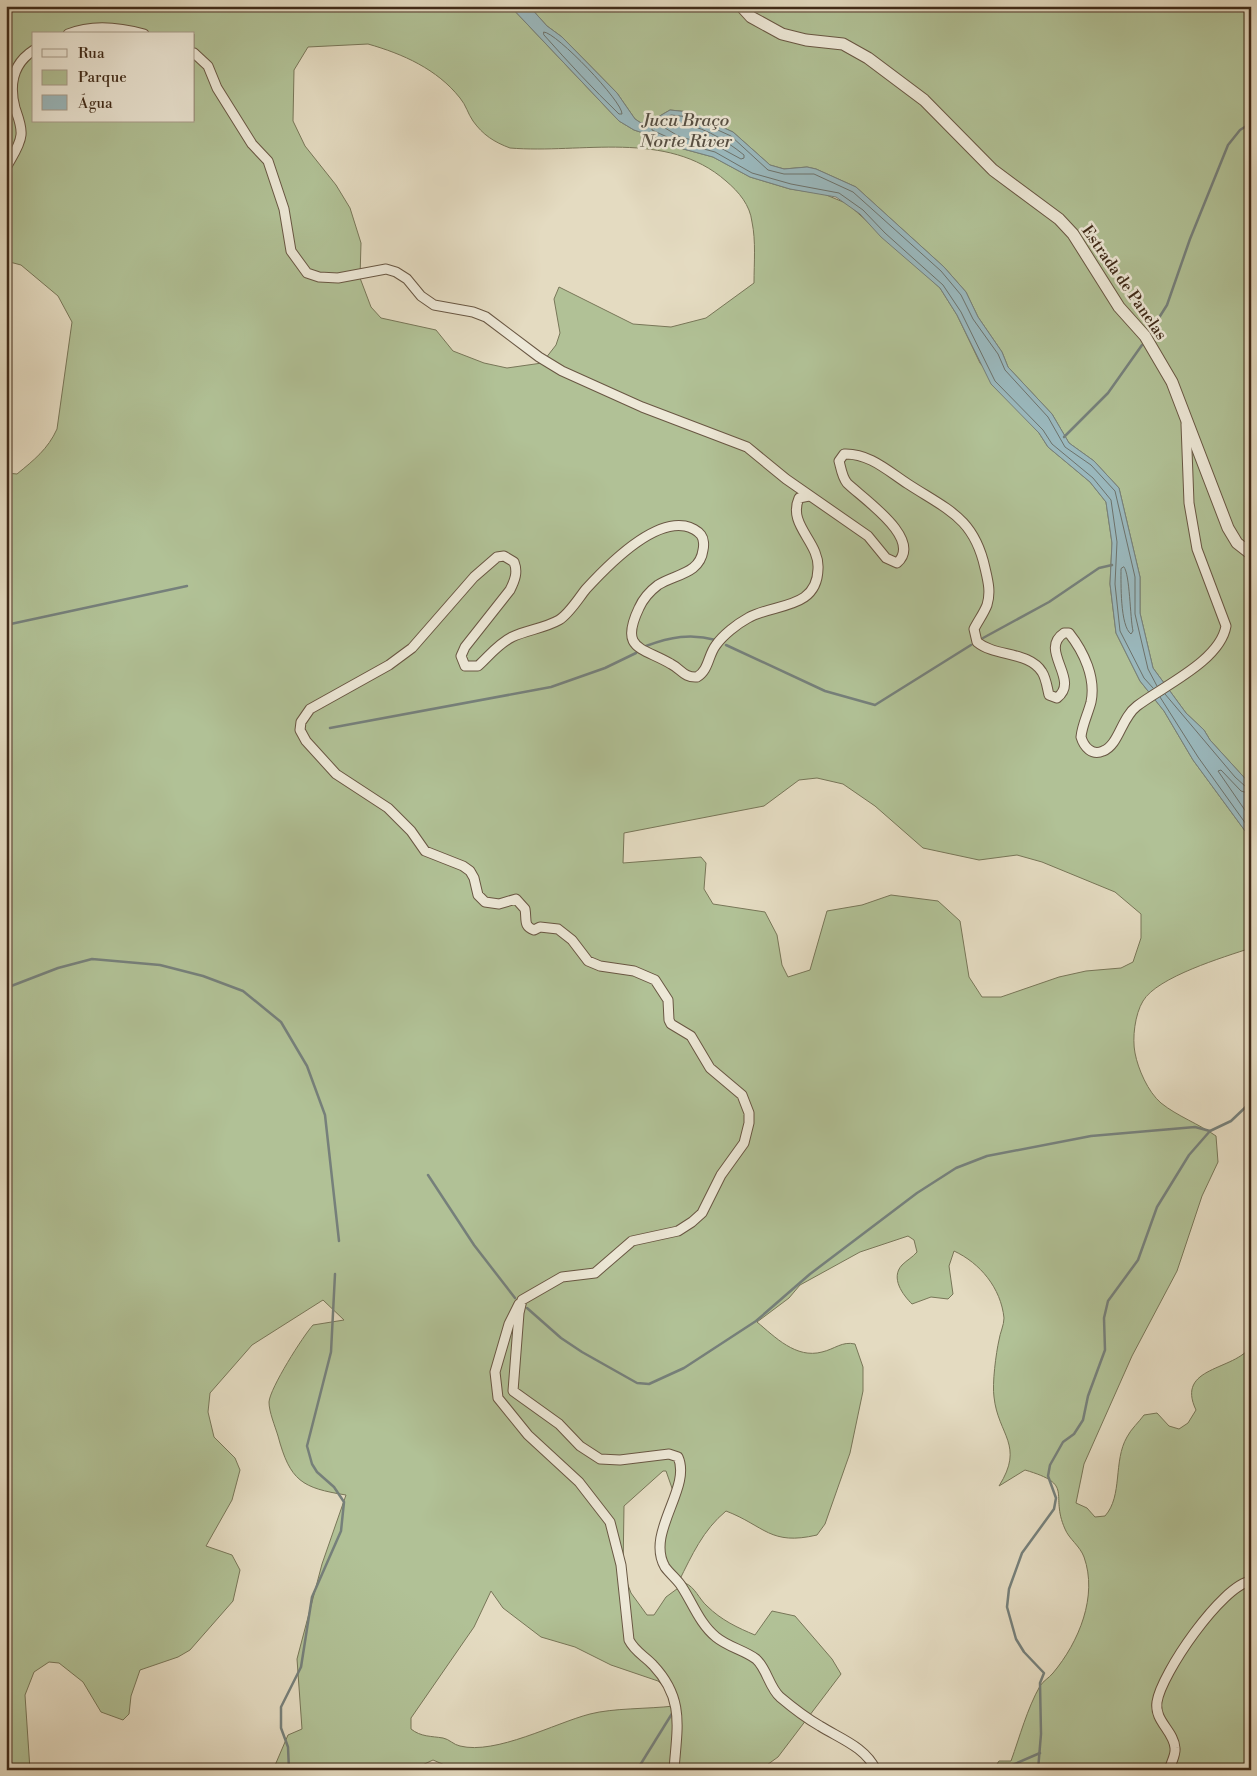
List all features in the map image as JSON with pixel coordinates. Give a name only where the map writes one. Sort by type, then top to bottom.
[{"type":"street","name":"Estrada de Panelas","points":[[741,6],[751,17],[782,34],[806,40],[843,44],[868,58],[924,100],[993,170],[1059,220],[1085,248],[1113,299],[1145,336],[1172,382],[1228,528],[1240,547],[1251,554]]},
{"type":"street","points":[[72,32],[81,28],[96,27],[130,32]]},
{"type":"street","points":[[6,168],[21,137],[21,127],[12,94],[12,80],[19,61],[32,51]]},
{"type":"street","points":[[195,54],[208,66],[217,88],[252,144],[268,161],[284,208],[291,251],[307,273],[319,277],[338,278],[386,269],[396,272],[406,279],[421,296],[434,305],[473,312],[486,317],[539,357],[562,371],[642,406],[747,447],[809,496],[868,536],[886,558],[897,563],[902,558],[905,550],[901,538],[875,506],[846,482],[839,461],[844,454],[852,454],[872,460],[958,517],[975,535],[980,546],[989,585],[986,608],[974,629],[977,642],[990,650],[1027,660],[1037,666],[1042,673],[1049,695],[1057,698],[1062,695],[1065,681],[1054,650],[1058,638],[1064,633],[1068,633],[1080,650],[1093,689],[1082,731],[1082,742],[1088,749],[1100,752],[1111,746],[1125,717],[1213,651],[1224,636],[1226,626],[1197,549],[1189,503],[1186,415]]},
{"type":"street","points":[[674,1770],[678,1726],[675,1698],[660,1673],[633,1648],[629,1640],[621,1565],[610,1522],[579,1482],[528,1435],[498,1398],[495,1372],[514,1309],[522,1300],[562,1277],[595,1272],[632,1241],[678,1231],[702,1213],[724,1170],[744,1142],[749,1123],[746,1105],[742,1096],[710,1068],[691,1036],[671,1024],[668,1000],[655,980],[634,971],[600,966],[588,961],[572,940],[558,929],[549,926],[534,930],[528,928],[525,924],[525,909],[516,899],[499,904],[485,902],[478,895],[474,878],[470,872],[463,866],[425,851],[411,831],[388,808],[336,774],[301,735],[301,722],[310,709],[389,665],[412,648],[474,577],[497,557],[504,556],[514,562],[517,569],[514,582],[510,590],[465,647],[462,656],[465,666],[478,666],[502,643],[559,620],[623,553],[657,530],[676,524],[690,527],[702,536],[704,544],[701,559],[686,574],[670,579],[650,592],[638,610],[631,629],[635,646],[644,653],[658,656],[690,677],[696,677],[702,674],[716,645],[748,618],[763,611],[789,606],[811,591],[818,578],[819,566],[809,539],[796,518],[795,508],[799,498],[809,496]]},
{"type":"street","points":[[522,1300],[519,1313],[513,1392],[559,1424],[580,1446],[600,1459],[620,1460],[669,1454],[678,1457],[681,1472],[668,1513],[661,1545],[662,1560],[666,1568],[682,1586],[707,1629],[728,1645],[756,1660],[762,1666],[778,1695],[813,1722],[858,1748],[867,1756],[876,1770]]},
{"type":"street","points":[[1169,1770],[1175,1749],[1174,1742],[1157,1712],[1157,1703],[1166,1677],[1191,1638],[1221,1600],[1238,1586],[1251,1581]]},
{"type":"green space","points":[[6,6],[72,6],[86,10],[93,6],[510,6],[619,121],[634,130],[662,139],[676,147],[713,157],[750,177],[790,189],[824,194],[848,204],[940,288],[957,315],[980,363],[1039,433],[1048,447],[1090,482],[1106,502],[1112,543],[1110,584],[1116,633],[1140,681],[1164,711],[1193,760],[1251,839],[1251,948],[1192,969],[1162,984],[1143,1001],[1136,1019],[1135,1053],[1138,1066],[1148,1087],[1167,1108],[1216,1136],[1218,1162],[1202,1196],[1177,1271],[1132,1356],[1084,1464],[1076,1503],[1087,1508],[1095,1517],[1105,1516],[1111,1508],[1114,1499],[1123,1446],[1129,1434],[1144,1415],[1157,1413],[1169,1426],[1179,1429],[1188,1423],[1196,1410],[1192,1396],[1193,1385],[1200,1377],[1243,1354],[1251,1346],[1251,1770],[993,1770],[999,1761],[1011,1761],[1035,1695],[1041,1684],[1062,1661],[1078,1633],[1087,1603],[1088,1572],[1082,1553],[1065,1529],[1059,1507],[1058,1492],[1051,1480],[1025,1470],[999,1486],[1010,1460],[1010,1450],[996,1410],[994,1397],[996,1360],[1004,1318],[999,1297],[994,1287],[972,1262],[954,1251],[949,1266],[953,1294],[948,1299],[931,1297],[912,1304],[899,1286],[897,1275],[902,1265],[917,1252],[914,1240],[908,1236],[860,1252],[800,1285],[789,1298],[757,1322],[786,1345],[803,1352],[822,1352],[842,1344],[855,1344],[863,1367],[863,1391],[850,1453],[825,1524],[817,1535],[801,1538],[778,1536],[726,1511],[704,1535],[679,1581],[661,1560],[673,1491],[666,1471],[663,1471],[624,1506],[623,1572],[631,1593],[647,1615],[654,1615],[666,1597],[685,1583],[692,1587],[712,1611],[755,1635],[772,1611],[795,1616],[832,1659],[841,1674],[778,1757],[760,1770],[448,1770],[447,1766],[433,1760],[412,1770],[273,1770],[288,1735],[302,1729],[297,1659],[322,1564],[346,1495],[308,1485],[293,1473],[283,1451],[269,1406],[271,1395],[281,1374],[313,1325],[344,1320],[323,1300],[252,1345],[210,1393],[208,1412],[214,1437],[235,1458],[240,1470],[232,1500],[206,1546],[232,1555],[240,1570],[233,1601],[190,1650],[178,1657],[140,1670],[131,1696],[129,1714],[123,1720],[101,1712],[83,1682],[59,1663],[49,1662],[34,1672],[25,1695],[30,1770],[6,1770],[6,473],[17,474],[29,464],[45,448],[57,429],[72,322],[58,296],[21,265],[6,261]],"holes":[[[368,44],[406,58],[441,79],[460,98],[477,126],[494,141],[510,148],[622,147],[650,149],[677,155],[703,165],[731,185],[743,199],[749,210],[754,237],[754,283],[706,318],[671,327],[633,324],[559,287],[554,299],[560,333],[556,345],[542,363],[507,368],[484,363],[453,351],[436,330],[381,318],[371,307],[360,278],[361,243],[350,208],[336,185],[305,146],[293,121],[294,70],[308,47]],[[817,778],[843,784],[875,806],[923,848],[979,860],[1017,855],[1042,862],[1115,892],[1141,914],[1141,938],[1133,962],[1121,968],[1086,971],[1059,977],[1001,997],[982,997],[969,977],[960,921],[938,901],[891,895],[862,905],[827,911],[810,970],[788,977],[782,965],[777,935],[765,912],[713,904],[704,889],[706,863],[701,857],[623,863],[624,833],[764,806],[799,780]],[[491,1591],[503,1608],[541,1637],[575,1647],[611,1665],[658,1681],[678,1698],[674,1706],[599,1712],[576,1718],[508,1742],[474,1748],[460,1746],[445,1739],[415,1732],[411,1729],[411,1718],[474,1627]]]},
{"type":"green space","points":[[529,6],[1243,6],[1251,29],[1251,785],[1210,740],[1204,730],[1186,713],[1153,668],[1140,613],[1140,577],[1119,488],[1094,461],[1069,443],[1052,414],[1008,367],[1002,352],[978,317],[966,292],[944,267],[856,187],[816,169],[807,167],[784,169],[770,165],[733,132],[689,112],[670,110],[651,121],[641,123],[635,119],[617,93],[562,37],[547,26]]},
{"type":"water","name":"Jucu Braço Norte River","points":[[510,6],[529,6],[547,26],[562,37],[617,93],[635,119],[641,123],[651,121],[670,110],[689,112],[733,132],[770,165],[784,169],[807,167],[816,169],[856,187],[944,267],[966,292],[978,317],[1002,352],[1008,367],[1052,414],[1069,443],[1094,461],[1119,488],[1140,577],[1140,613],[1153,668],[1186,713],[1204,730],[1210,740],[1251,785],[1251,839],[1193,760],[1164,711],[1140,681],[1116,633],[1110,584],[1112,543],[1106,502],[1090,482],[1048,447],[1039,433],[991,384],[957,315],[940,288],[881,237],[860,214],[836,197],[790,189],[750,177],[713,157],[676,147],[662,139],[634,130],[619,121]]},
{"type":"waterway","points":[[1150,332],[1167,305],[1190,239],[1228,145],[1240,130],[1251,123]]},
{"type":"waterway","points":[[1064,437],[1108,393],[1142,345]]},
{"type":"waterway","points":[[983,638],[1049,602],[1099,568],[1112,565]]},
{"type":"waterway","points":[[6,625],[187,586]]},
{"type":"waterway","points":[[646,646],[664,640],[689,636],[716,640]]},
{"type":"waterway","points":[[726,645],[825,691],[875,705],[971,645]]},
{"type":"waterway","points":[[330,728],[551,687],[605,668],[636,653]]},
{"type":"waterway","points":[[6,988],[58,968],[92,959],[160,965],[203,976],[243,991],[281,1022],[307,1066],[325,1115],[339,1241]]},
{"type":"waterway","points":[[1038,1770],[1041,1734],[1040,1683],[1044,1673],[1024,1652],[1016,1639],[1007,1607],[1009,1589],[1022,1553],[1054,1509],[1056,1498],[1048,1476],[1050,1465],[1063,1442],[1074,1434],[1083,1420],[1088,1396],[1105,1350],[1104,1318],[1108,1301],[1138,1260],[1157,1207],[1189,1155],[1210,1131],[1231,1121],[1251,1102]]},
{"type":"waterway","points":[[527,1308],[561,1338],[582,1352],[637,1383],[649,1384],[684,1368],[756,1321],[810,1274],[917,1193],[956,1168],[987,1156],[1091,1136],[1195,1127],[1210,1131]]},
{"type":"waterway","points":[[428,1175],[474,1245],[515,1298]]},
{"type":"waterway","points":[[289,1770],[288,1747],[281,1728],[281,1707],[301,1667],[312,1597],[341,1531],[344,1502],[334,1487],[317,1472],[312,1464],[307,1446],[331,1352],[335,1274]]},
{"type":"waterway","points":[[637,1770],[673,1712]]},
{"type":"waterway","points":[[1001,1770],[1040,1753]]}]
